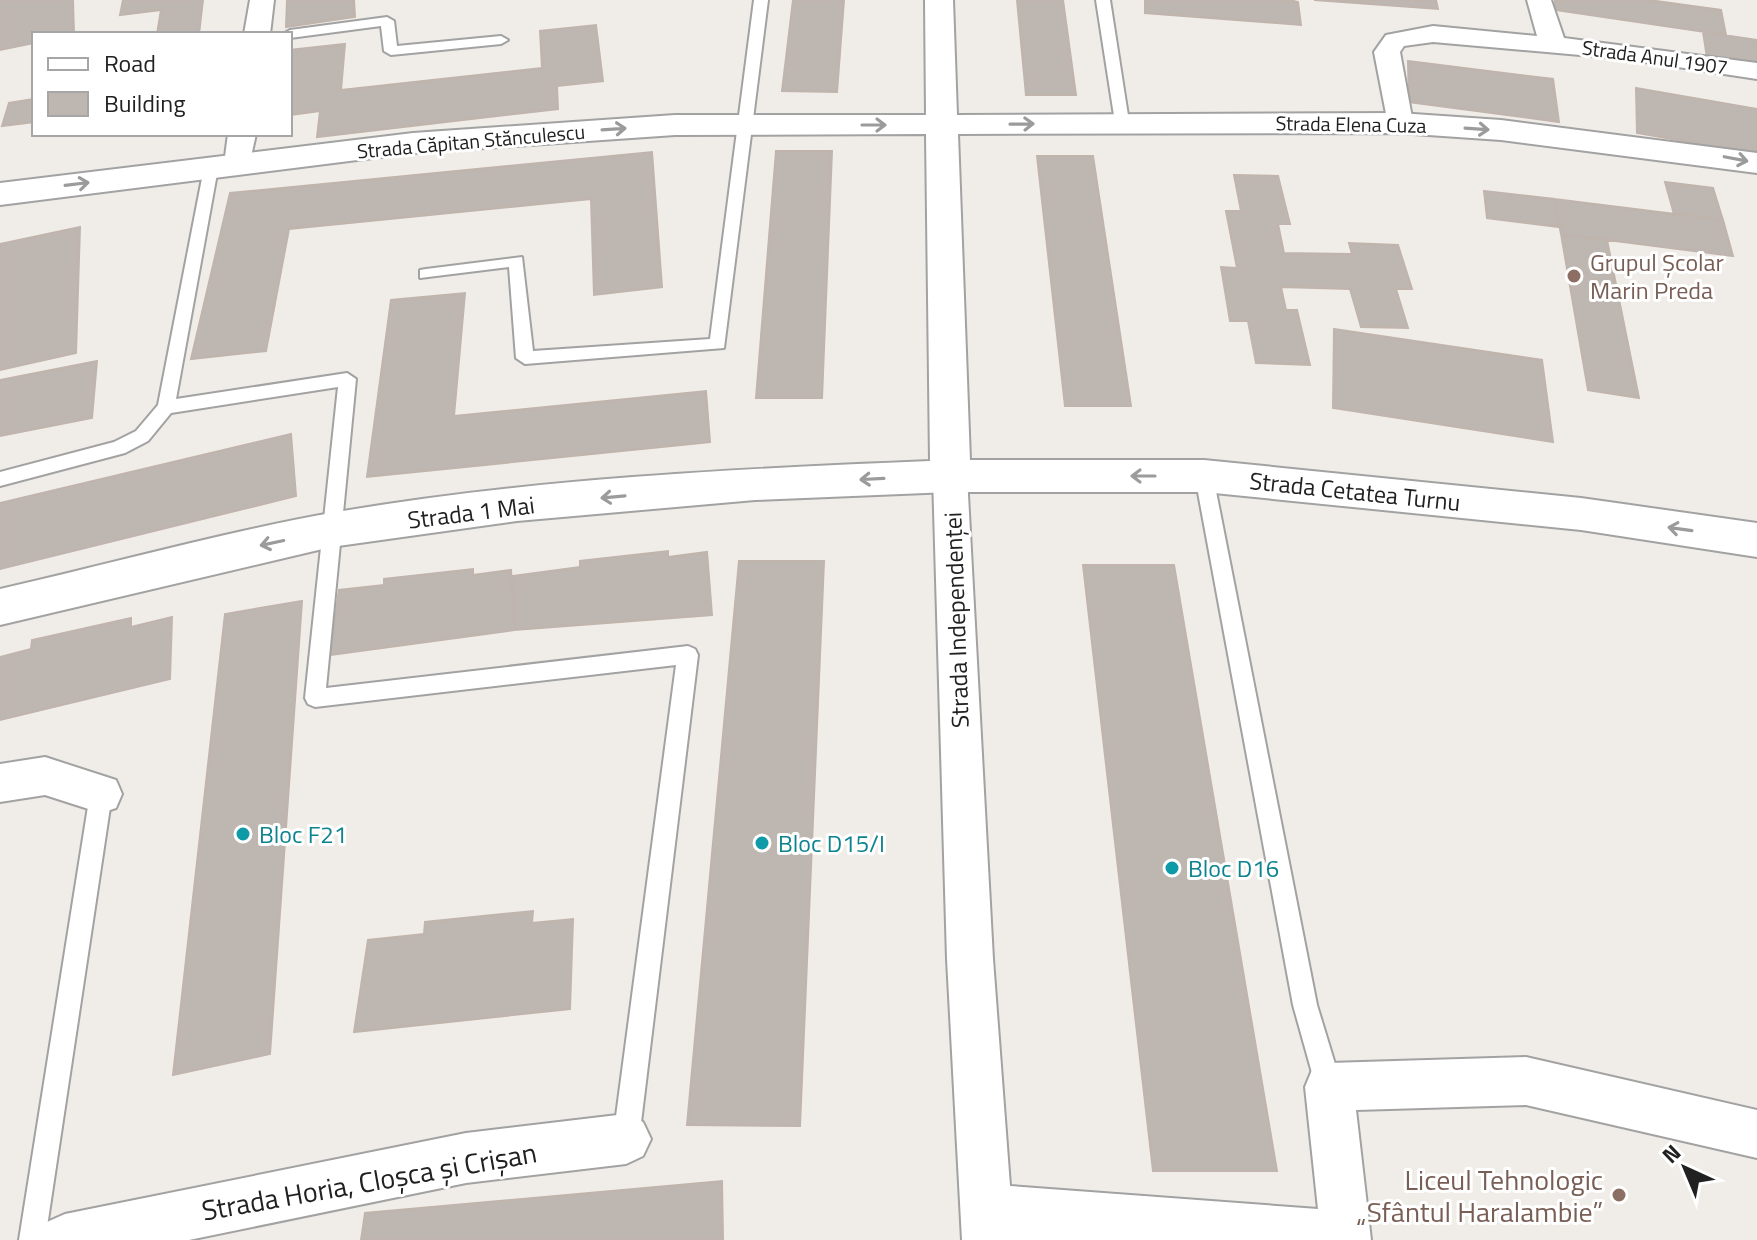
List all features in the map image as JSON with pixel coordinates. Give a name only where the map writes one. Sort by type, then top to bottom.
[{"type":"street","points":[[257,32],[262,0]]},
{"type":"street","name":"Strada Independenței","points":[[939,0],[950,476],[969,943],[988,1225]]},
{"type":"street","name":"Strada Anul 1907","points":[[1539,0],[1553,45]]},
{"type":"street","name":"Strada Anul 1907","points":[[1399,123],[1387,52],[1395,40],[1433,34],[1625,51],[1757,71]]},
{"type":"street","name":"Strada Elena Cuza","points":[[944,125],[1399,123],[1501,130],[1757,163]]},
{"type":"street","name":"Strada Căpitan Stănculescu","points":[[0,194],[230,155],[675,125],[944,125]]},
{"type":"street","name":"Strada Cetatea Turnu","points":[[950,476],[1204,476],[1581,514],[1757,540]]},
{"type":"street","name":"Strada 1 Mai","points":[[0,607],[331,530],[517,505],[755,484],[950,476]]},
{"type":"street","points":[[0,783],[45,776],[101,794]]},
{"type":"street","points":[[988,1225],[1347,1237],[1329,1087],[1526,1081],[1757,1134]]},
{"type":"street","name":"Strada Horia, Cloșca și Crișan","points":[[65,1240],[466,1158],[626,1139]]},
{"type":"lane","points":[[426,274],[516,261],[525,358],[718,344],[761,0]]},
{"type":"lane","points":[[1103,0],[1122,122]]},
{"type":"lane","points":[[292,34],[387,21],[391,51],[501,40]]},
{"type":"lane","points":[[0,479],[119,448],[142,436],[166,407],[230,155]]},
{"type":"lane","points":[[166,407],[347,379],[315,698],[688,655],[626,1139]]},
{"type":"lane","points":[[1204,476],[1305,1005],[1329,1087]]},
{"type":"lane","points":[[32,1240],[101,794]]},
{"type":"building","points":[[0,0],[73,0],[74,32],[32,32],[32,43],[0,50]]},
{"type":"building","points":[[123,0],[203,0],[199,32],[157,32],[161,10],[120,15]]},
{"type":"building","points":[[287,0],[354,0],[355,17],[286,27]]},
{"type":"building","points":[[793,0],[844,0],[837,92],[782,91]]},
{"type":"building","points":[[1017,0],[1063,0],[1076,95],[1026,95]]},
{"type":"building","points":[[1145,0],[1289,0],[1298,2],[1301,25],[1145,13]]},
{"type":"building","points":[[1314,0],[1436,0],[1438,9]]},
{"type":"building","points":[[1555,0],[1649,0],[1721,10],[1726,35],[1555,10]]},
{"type":"building","points":[[596,25],[603,81],[557,86],[558,109],[317,137],[320,111],[292,115],[292,50],[345,44],[341,90],[542,68],[540,31]]},
{"type":"building","points":[[1703,32],[1757,40],[1757,66],[1707,58]]},
{"type":"building","points":[[1408,61],[1553,79],[1559,122],[1409,102]]},
{"type":"building","points":[[1636,88],[1757,109],[1757,154],[1637,133]]},
{"type":"building","points":[[32,99],[32,122],[2,126],[9,103]]},
{"type":"building","points":[[776,151],[832,151],[822,398],[756,398]]},
{"type":"building","points":[[652,152],[662,287],[594,295],[591,199],[289,229],[266,351],[191,359],[230,193]]},
{"type":"building","points":[[1037,156],[1093,156],[1131,406],[1065,406]]},
{"type":"building","points":[[1234,175],[1278,176],[1290,224],[1278,224],[1284,253],[1352,254],[1349,243],[1398,245],[1412,289],[1396,289],[1408,328],[1361,327],[1350,289],[1281,287],[1286,310],[1297,310],[1310,365],[1256,363],[1248,321],[1230,321],[1221,267],[1237,268],[1226,211],[1241,211]]},
{"type":"building","points":[[1665,182],[1713,188],[1723,220],[1674,214]]},
{"type":"building","points":[[1484,191],[1554,199],[1559,227],[1487,218]]},
{"type":"building","points":[[1554,199],[1723,220],[1733,256],[1561,234]]},
{"type":"building","points":[[80,227],[76,353],[0,370],[0,244]]},
{"type":"building","points":[[1561,234],[1607,240],[1639,398],[1588,390]]},
{"type":"building","points":[[465,293],[454,416],[706,391],[710,442],[367,477],[391,300]]},
{"type":"building","points":[[1334,329],[1542,360],[1553,442],[1333,408]]},
{"type":"building","points":[[97,361],[92,418],[0,436],[0,380]]},
{"type":"building","points":[[291,434],[296,496],[0,569],[0,503]]},
{"type":"building","points":[[668,551],[668,557],[707,552],[712,615],[515,630],[512,576],[580,567],[580,561]]},
{"type":"building","name":"Bloc D15/I","points":[[739,561],[824,561],[800,1126],[687,1125]]},
{"type":"building","name":"Bloc D16","points":[[1083,565],[1174,565],[1277,1171],[1153,1171]]},
{"type":"building","points":[[473,569],[473,575],[511,570],[515,630],[330,655],[339,590],[384,585],[384,579]]},
{"type":"building","name":"Bloc F21","points":[[302,601],[270,1054],[173,1075],[225,614]]},
{"type":"building","points":[[172,617],[170,679],[0,720],[0,657],[31,649],[32,640],[131,618],[131,627]]},
{"type":"building","points":[[533,911],[532,923],[573,919],[570,1009],[354,1032],[368,940],[424,934],[425,922]]},
{"type":"building","points":[[722,1181],[723,1240],[361,1240],[365,1213]]},
{"type":"place","name":"Grupul Școlar Marin Preda","points":[[1574,276]]},
{"type":"place","name":"Bloc F21","points":[[243,834]]},
{"type":"place","name":"Bloc D15/I","points":[[762,843]]},
{"type":"place","name":"Bloc D16","points":[[1172,868]]},
{"type":"place","name":"Liceul Tehnologic „Sfântul Haralambie”","points":[[1619,1195]]}]
